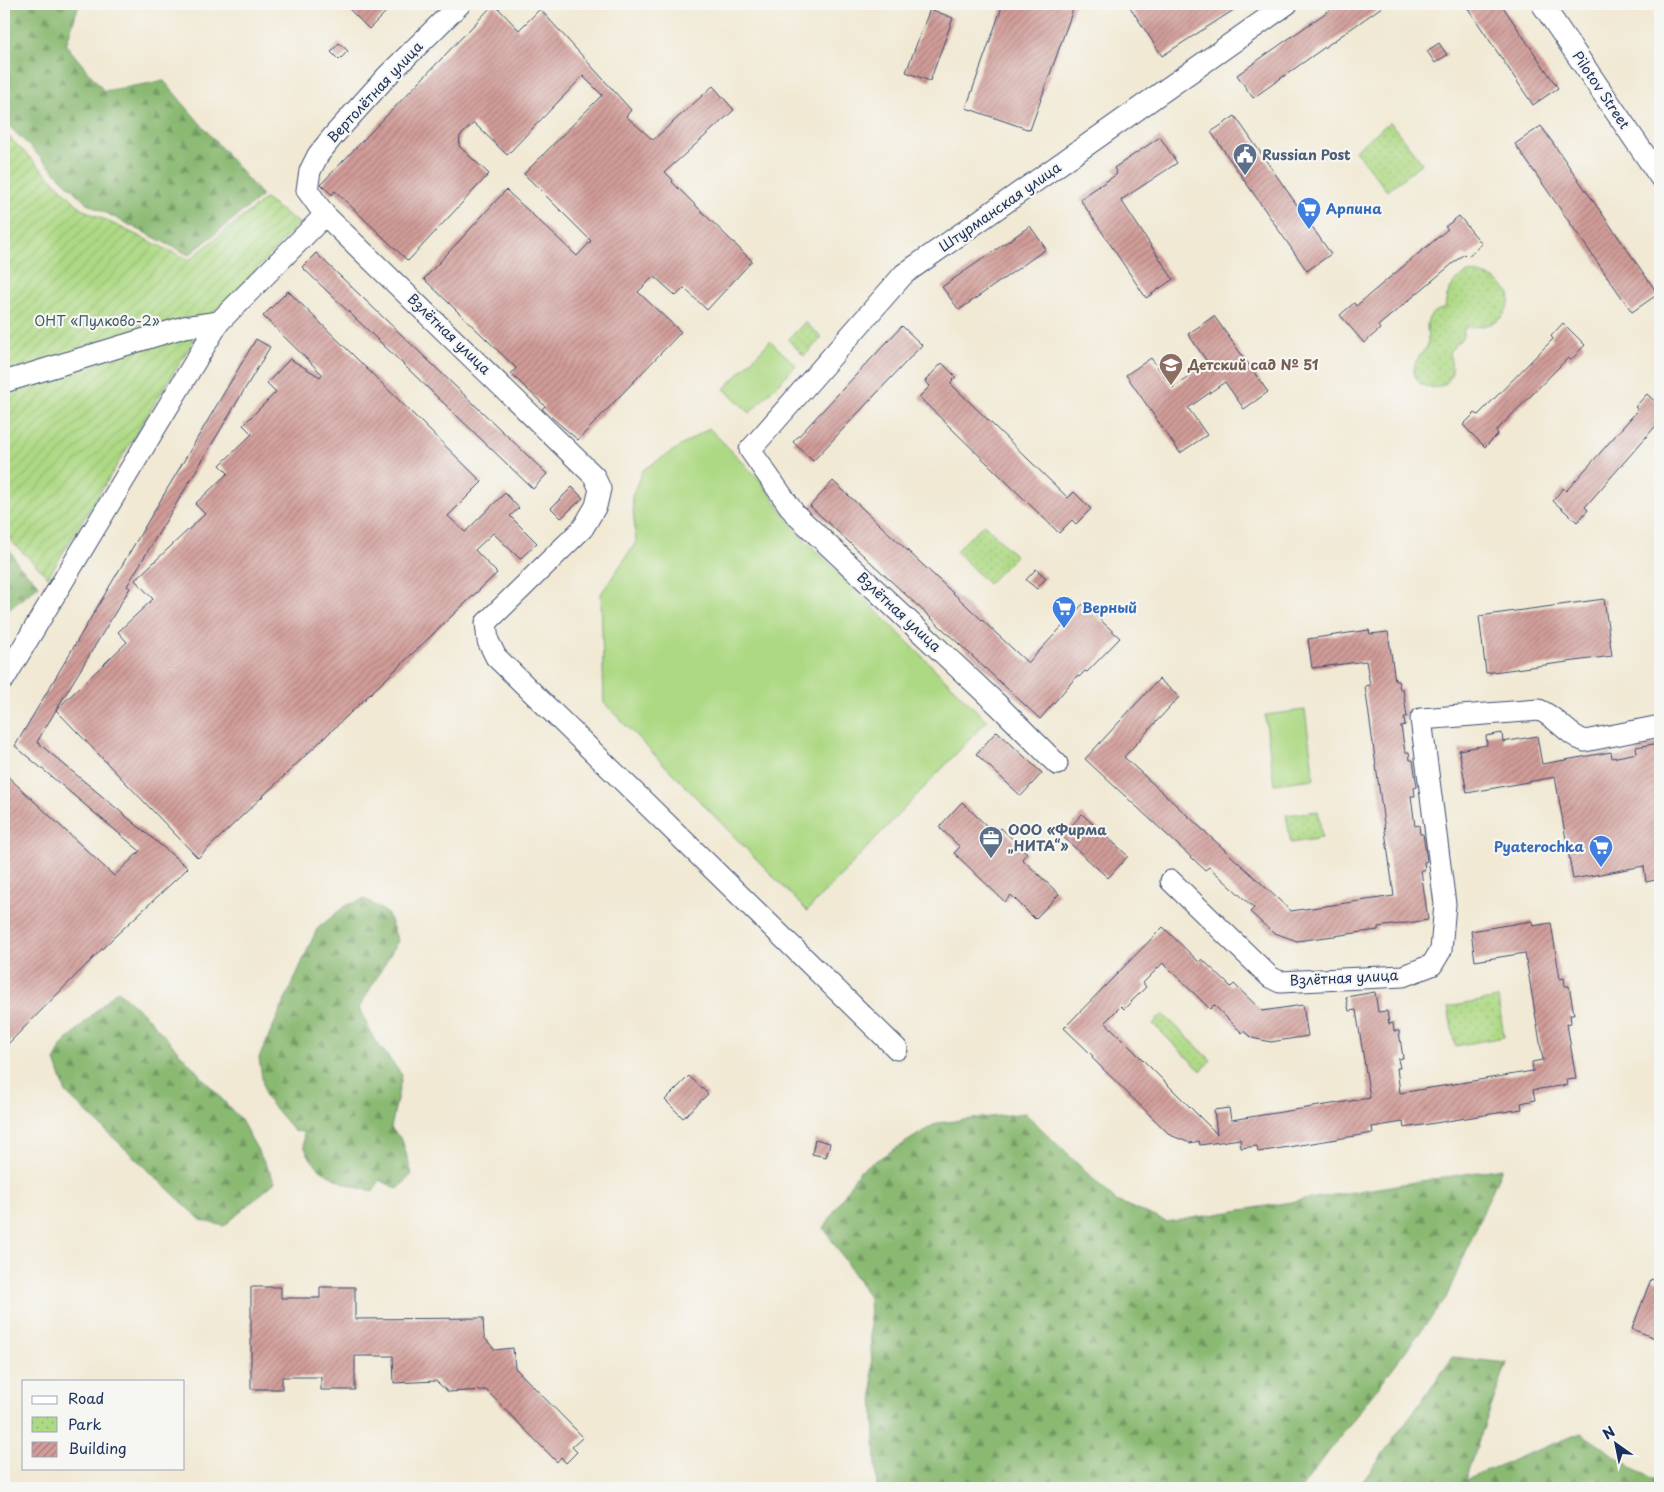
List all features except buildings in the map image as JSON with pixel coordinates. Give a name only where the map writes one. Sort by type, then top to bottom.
[{"type":"street","name":"Вертолётная улица","points":[[307,190],[310,171],[318,155],[334,135],[388,76],[460,4]]},
{"type":"street","name":"Штурманская улица","points":[[750,450],[904,274],[1287,4]]},
{"type":"street","name":"Pilotov Street","points":[[1542,4],[1660,177]]},
{"type":"street","name":"Взлётная улица","points":[[307,190],[325,215],[594,476],[600,489],[596,506],[583,528],[486,623],[488,641],[496,657],[897,1049]]},
{"type":"street","points":[[4,680],[219,322],[325,215]]},
{"type":"street","points":[[4,382],[184,327],[219,322]]},
{"type":"street","name":"Взлётная улица","points":[[750,450],[795,514],[998,705],[1057,764]]},
{"type":"street","name":"Взлётная улица","points":[[1170,881],[1270,977],[1280,982],[1403,976],[1432,965],[1441,950],[1445,904],[1421,719],[1539,710],[1551,715],[1575,737],[1586,741],[1660,726]]},
{"type":"green space","points":[[4,4],[79,4],[66,45],[104,91],[164,81],[262,196],[189,255],[86,203],[4,121]]},
{"type":"green space","points":[[1390,122],[1422,163],[1387,191],[1355,150]]},
{"type":"green space","name":"ОНТ «Пулково-2»","points":[[4,132],[82,209],[189,260],[265,199],[299,223],[197,335],[48,577],[10,540],[4,515]]},
{"type":"green space","points":[[1468,273],[1492,278],[1506,289],[1510,294],[1506,311],[1502,317],[1490,324],[1465,327],[1462,338],[1449,352],[1452,371],[1449,379],[1445,384],[1438,387],[1424,386],[1415,376],[1414,368],[1428,345],[1427,327],[1429,318],[1432,314],[1445,308],[1451,287]]},
{"type":"green space","points":[[805,322],[822,338],[804,356],[788,340]]},
{"type":"green space","points":[[770,341],[796,365],[750,413],[724,389]]},
{"type":"green space","points":[[709,428],[761,481],[796,531],[987,721],[807,911],[604,703],[601,594],[636,542],[632,496],[643,470]]},
{"type":"green space","points":[[984,524],[1016,556],[988,584],[956,551]]},
{"type":"green space","points":[[4,540],[18,564],[39,585],[4,614]]},
{"type":"green space","points":[[1305,710],[1314,779],[1274,784],[1265,715]]},
{"type":"green space","points":[[1318,811],[1322,838],[1291,843],[1286,815]]},
{"type":"green space","points":[[365,899],[387,913],[398,941],[359,1008],[374,1039],[402,1075],[391,1128],[402,1140],[412,1174],[398,1189],[380,1180],[373,1192],[333,1178],[316,1165],[305,1148],[303,1132],[294,1131],[265,1097],[259,1058],[317,929],[345,906]]},
{"type":"green space","points":[[117,990],[147,1017],[241,1120],[275,1182],[224,1226],[201,1220],[66,1093],[55,1060],[62,1045]]},
{"type":"green space","points":[[1498,998],[1504,1037],[1455,1046],[1448,1007]]},
{"type":"green space","points":[[1163,1014],[1211,1060],[1201,1071],[1153,1024]]},
{"type":"green space","points":[[1025,1113],[1116,1201],[1167,1222],[1502,1168],[1446,1298],[1301,1488],[877,1488],[869,1298],[824,1228],[859,1171],[937,1123]]},
{"type":"green space","points":[[1453,1357],[1507,1363],[1465,1479],[1581,1433],[1637,1471],[1660,1482],[1660,1488],[1358,1488]]},
{"type":"place","name":"Russian Post","points":[[1245,176]]},
{"type":"place","name":"Арпина","points":[[1309,230]]},
{"type":"place","name":"Детский сад № 51","points":[[1171,386]]},
{"type":"place","name":"Верный","points":[[1064,629]]},
{"type":"place","name":"ООО «Фирма „НИТА“»","points":[[991,859]]},
{"type":"place","name":"Pyaterochka","points":[[1601,868]]}]
